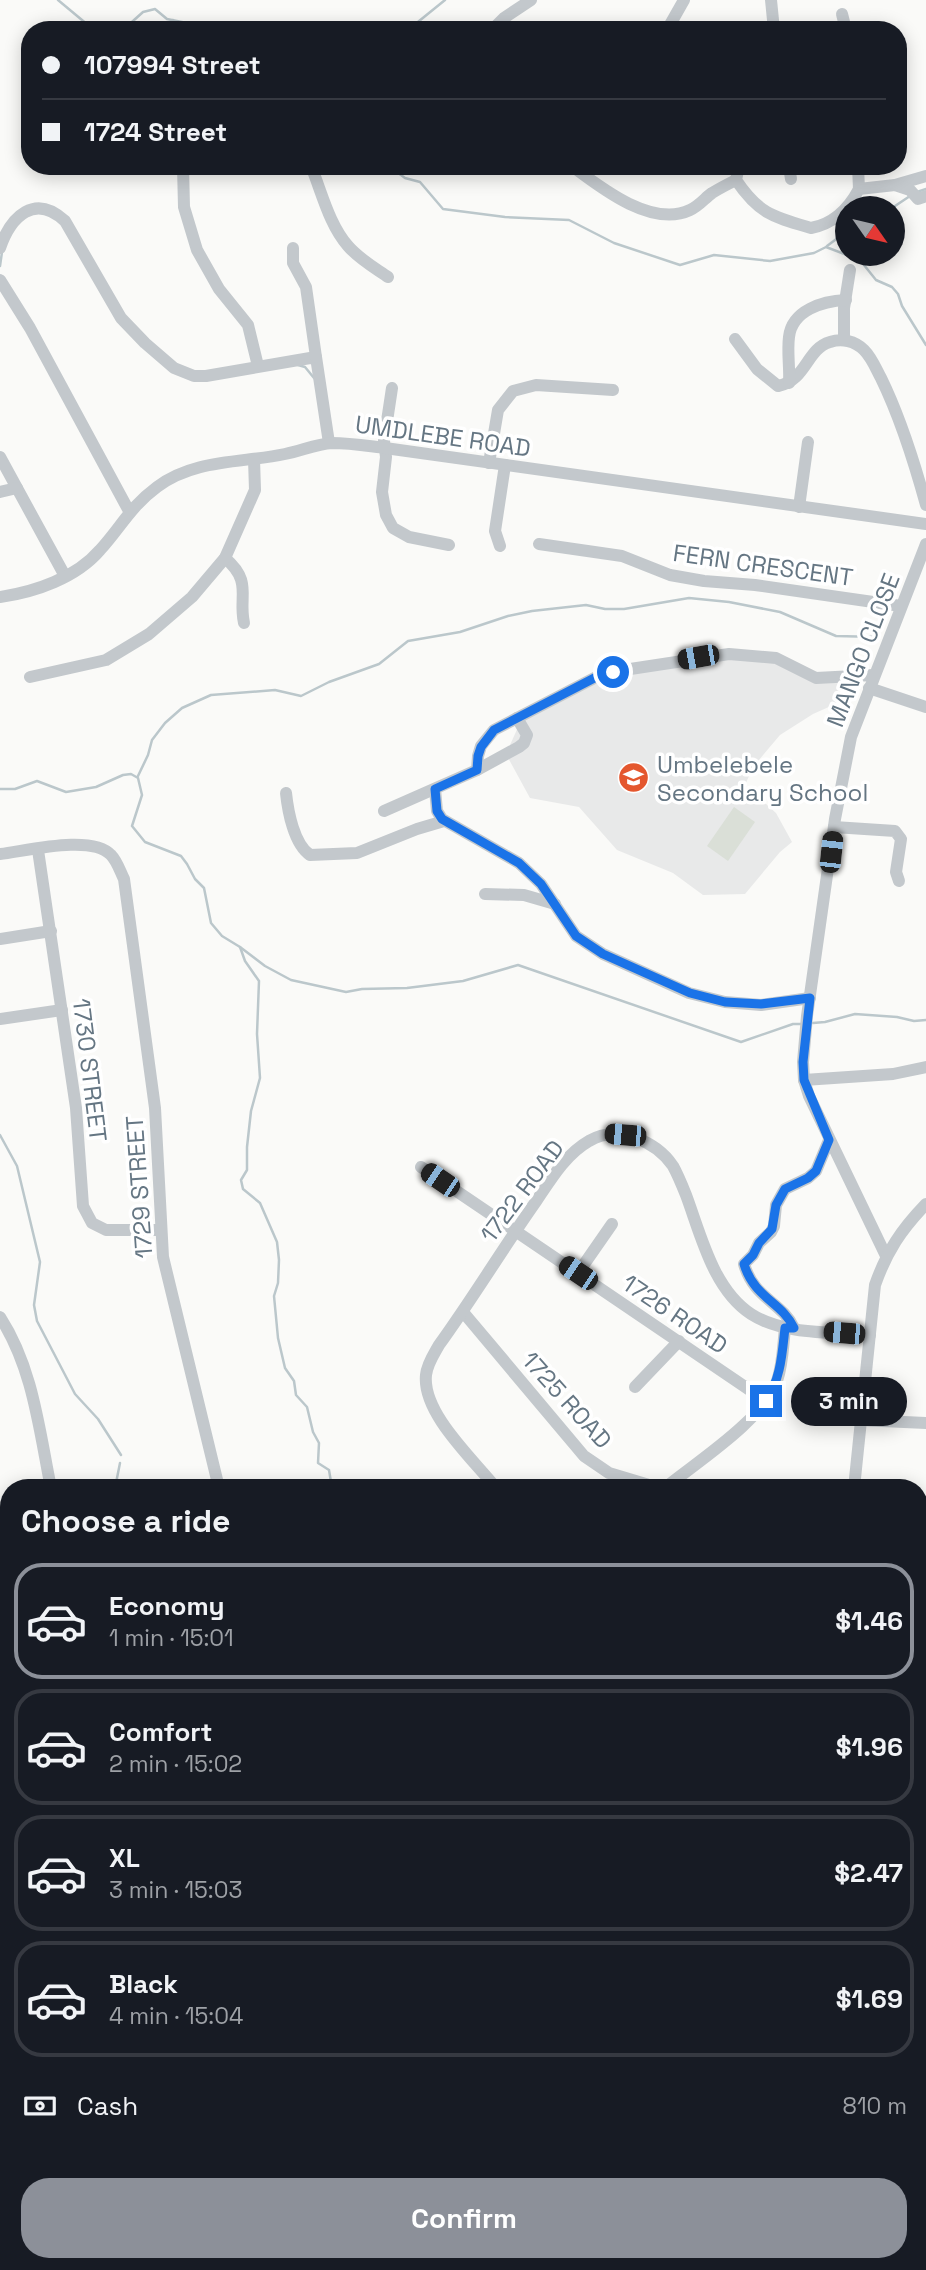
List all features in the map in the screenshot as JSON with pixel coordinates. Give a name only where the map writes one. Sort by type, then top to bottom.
[{"type":"street","points":[[501,21],[531,0]]},
{"type":"street","points":[[672,21],[684,0]]},
{"type":"street","points":[[771,0],[773,21]]},
{"type":"street","points":[[842,14],[844,21]]},
{"type":"street","points":[[183,175],[184,207],[197,250],[219,289],[248,325],[258,366]]},
{"type":"street","points":[[314,175],[338,233],[349,248],[388,277]]},
{"type":"street","points":[[584,175],[614,197],[664,214],[679,214],[692,209],[713,192],[736,180]]},
{"type":"street","points":[[737,175],[736,180],[752,203],[780,218],[811,228],[838,215],[853,201],[859,189],[858,175]]},
{"type":"street","points":[[859,189],[895,185],[926,176]]},
{"type":"street","points":[[895,185],[922,198]]},
{"type":"street","points":[[0,248],[6,230],[17,217],[33,209],[51,210],[65,221],[121,318],[165,361],[194,376],[316,357]]},
{"type":"street","points":[[293,248],[293,263],[306,287],[329,443]]},
{"type":"street","points":[[844,340],[850,270]]},
{"type":"street","points":[[0,281],[30,328],[129,511]]},
{"type":"street","points":[[789,383],[789,338],[792,328],[811,307],[827,301],[846,300]]},
{"type":"street","points":[[735,339],[763,375],[778,386],[789,383],[801,373],[818,349],[832,341],[844,340],[855,344],[870,357],[901,419],[926,505]]},
{"type":"street","points":[[489,463],[498,410],[513,391],[536,385],[613,390]]},
{"type":"street","points":[[393,388],[384,441],[383,505],[390,524],[409,537],[449,545]]},
{"type":"street","points":[[799,507],[808,442]]},
{"type":"street","name":"UMDLEBE ROAD","points":[[0,597],[32,591],[90,561],[129,511],[164,481],[188,470],[288,454],[329,443],[385,448],[926,524]]},
{"type":"street","points":[[0,457],[65,576]]},
{"type":"street","points":[[30,677],[106,660],[149,634],[192,597],[225,558],[255,490],[254,458]]},
{"type":"street","points":[[500,546],[495,534],[495,522],[505,465]]},
{"type":"street","points":[[0,492],[17,488]]},
{"type":"street","name":"FERN CRESCENT","points":[[539,544],[622,556],[658,572],[681,577],[901,606]]},
{"type":"street","name":"MANGO CLOSE","points":[[886,1256],[829,1140],[804,1080],[803,1062],[834,827],[851,737],[926,544]]},
{"type":"street","points":[[225,558],[239,573],[244,594],[244,623]]},
{"type":"street","points":[[477,770],[481,747],[494,730],[604,673],[716,655],[776,658],[816,678],[874,675]]},
{"type":"street","points":[[869,688],[926,707]]},
{"type":"street","points":[[384,811],[477,770],[524,743],[527,735],[517,718]]},
{"type":"street","points":[[435,789],[437,811],[444,821]]},
{"type":"street","points":[[286,793],[288,816],[293,830],[310,855],[357,853],[444,821],[456,825],[519,863],[541,884],[583,943],[644,973],[690,993],[740,1004],[810,998]]},
{"type":"street","points":[[834,827],[895,831],[900,834],[901,846],[896,872],[899,881]]},
{"type":"street","name":"1729 STREET","points":[[38,850],[71,845],[100,847],[111,855],[124,879],[155,1108],[163,1257],[217,1479]]},
{"type":"street","points":[[0,854],[38,850]]},
{"type":"street","name":"1730 STREET","points":[[38,850],[76,1108],[83,1206],[92,1223],[106,1230],[160,1230]]},
{"type":"street","points":[[485,894],[524,895],[556,904]]},
{"type":"street","points":[[0,939],[51,931]]},
{"type":"street","points":[[0,1020],[62,1010]]},
{"type":"street","points":[[804,1080],[893,1074],[926,1068]]},
{"type":"street","name":"1722 ROAD","points":[[489,1479],[435,1411],[426,1387],[426,1371],[439,1345],[515,1230],[555,1174],[589,1141],[611,1134],[636,1138],[657,1149],[673,1167],[728,1293],[751,1314],[789,1328],[870,1335]]},
{"type":"street","points":[[676,1479],[738,1429],[773,1391],[789,1328],[788,1318],[758,1291],[748,1277],[744,1264],[772,1229],[776,1205],[785,1189],[816,1171],[829,1140]]},
{"type":"street","name":"1726 ROAD","points":[[422,1167],[766,1401]]},
{"type":"street","points":[[855,1479],[876,1285],[886,1256],[905,1226],[923,1213]]},
{"type":"street","points":[[578,1273],[612,1224]]},
{"type":"street","name":"1725 ROAD","points":[[463,1312],[584,1456],[609,1473],[629,1479]]},
{"type":"street","points":[[0,1317],[14,1340],[25,1367],[49,1479]]},
{"type":"street","points":[[635,1387],[679,1341]]},
{"type":"street","points":[[860,1420],[926,1423]]},
{"type":"street","points":[[856,1462],[859,1479]]},
{"type":"shaded area","name":"Umbelebele Secondary School","points":[[744,656],[844,680],[849,698],[813,714],[780,735],[753,767],[745,785],[776,813],[792,842],[780,852],[745,894],[703,895],[673,873],[617,850],[579,807],[530,798],[506,754],[519,725],[533,714],[603,677]]},
{"type":"shaded area","points":[[734,807],[755,822],[728,861],[707,846]]},
{"type":"waterway","points":[[58,0],[83,21]]},
{"type":"waterway","points":[[419,21],[445,0]]},
{"type":"waterway","points":[[133,21],[143,12],[155,9],[167,19],[177,21]]},
{"type":"waterway","points":[[401,175],[420,182],[443,209],[505,217],[569,220],[614,243],[680,265],[714,255],[770,261],[814,253],[826,247],[860,260],[876,280],[892,287],[926,345]]},
{"type":"waterway","points":[[917,192],[926,189]]},
{"type":"waterway","points":[[905,199],[910,196]]},
{"type":"waterway","points":[[827,246],[835,240]]},
{"type":"waterway","points":[[0,266],[2,252]]},
{"type":"waterway","points":[[298,365],[305,367],[314,378]]},
{"type":"waterway","points":[[138,776],[152,740],[165,723],[182,708],[211,695],[275,690],[301,696],[329,682],[379,664],[408,641],[460,632],[532,611],[586,605],[624,609],[689,598],[729,602],[780,612],[836,636],[877,637]]},
{"type":"waterway","points":[[0,789],[15,789],[37,781],[66,792],[96,787],[123,775],[131,774],[138,778],[142,795],[132,826],[145,842],[181,856],[204,888],[211,923],[222,936],[240,947],[245,961],[259,981],[257,1034],[260,1078],[251,1111],[247,1170],[241,1180],[243,1189],[260,1203],[277,1242],[278,1283],[274,1296],[278,1338],[285,1368],[294,1381],[296,1395],[307,1407],[313,1432],[319,1443],[318,1463],[329,1470],[330,1479]]},
{"type":"waterway","points":[[240,947],[265,966],[291,980],[346,992],[463,981],[518,965],[741,1042],[793,1024],[801,1024]]},
{"type":"waterway","points":[[813,1023],[855,1014],[926,1020]]},
{"type":"waterway","points":[[0,1135],[17,1166],[40,1262],[34,1305],[37,1321],[75,1394],[98,1419],[121,1455]]},
{"type":"waterway","points":[[117,1479],[120,1463]]},
{"type":"place","name":"Umbelebele Secondary School","points":[[634,778]]},
{"type":"route","points":[[613,672],[604,673],[494,730],[481,747],[477,770],[435,789],[437,811],[444,821],[456,825],[519,863],[541,884],[576,936],[603,954],[690,993],[725,1002],[761,1004],[810,998],[803,1062],[804,1080],[829,1140],[816,1171],[785,1189],[776,1205],[771,1232],[744,1264],[748,1277],[758,1291],[788,1318],[794,1328],[785,1328],[778,1381],[766,1401]]}]
